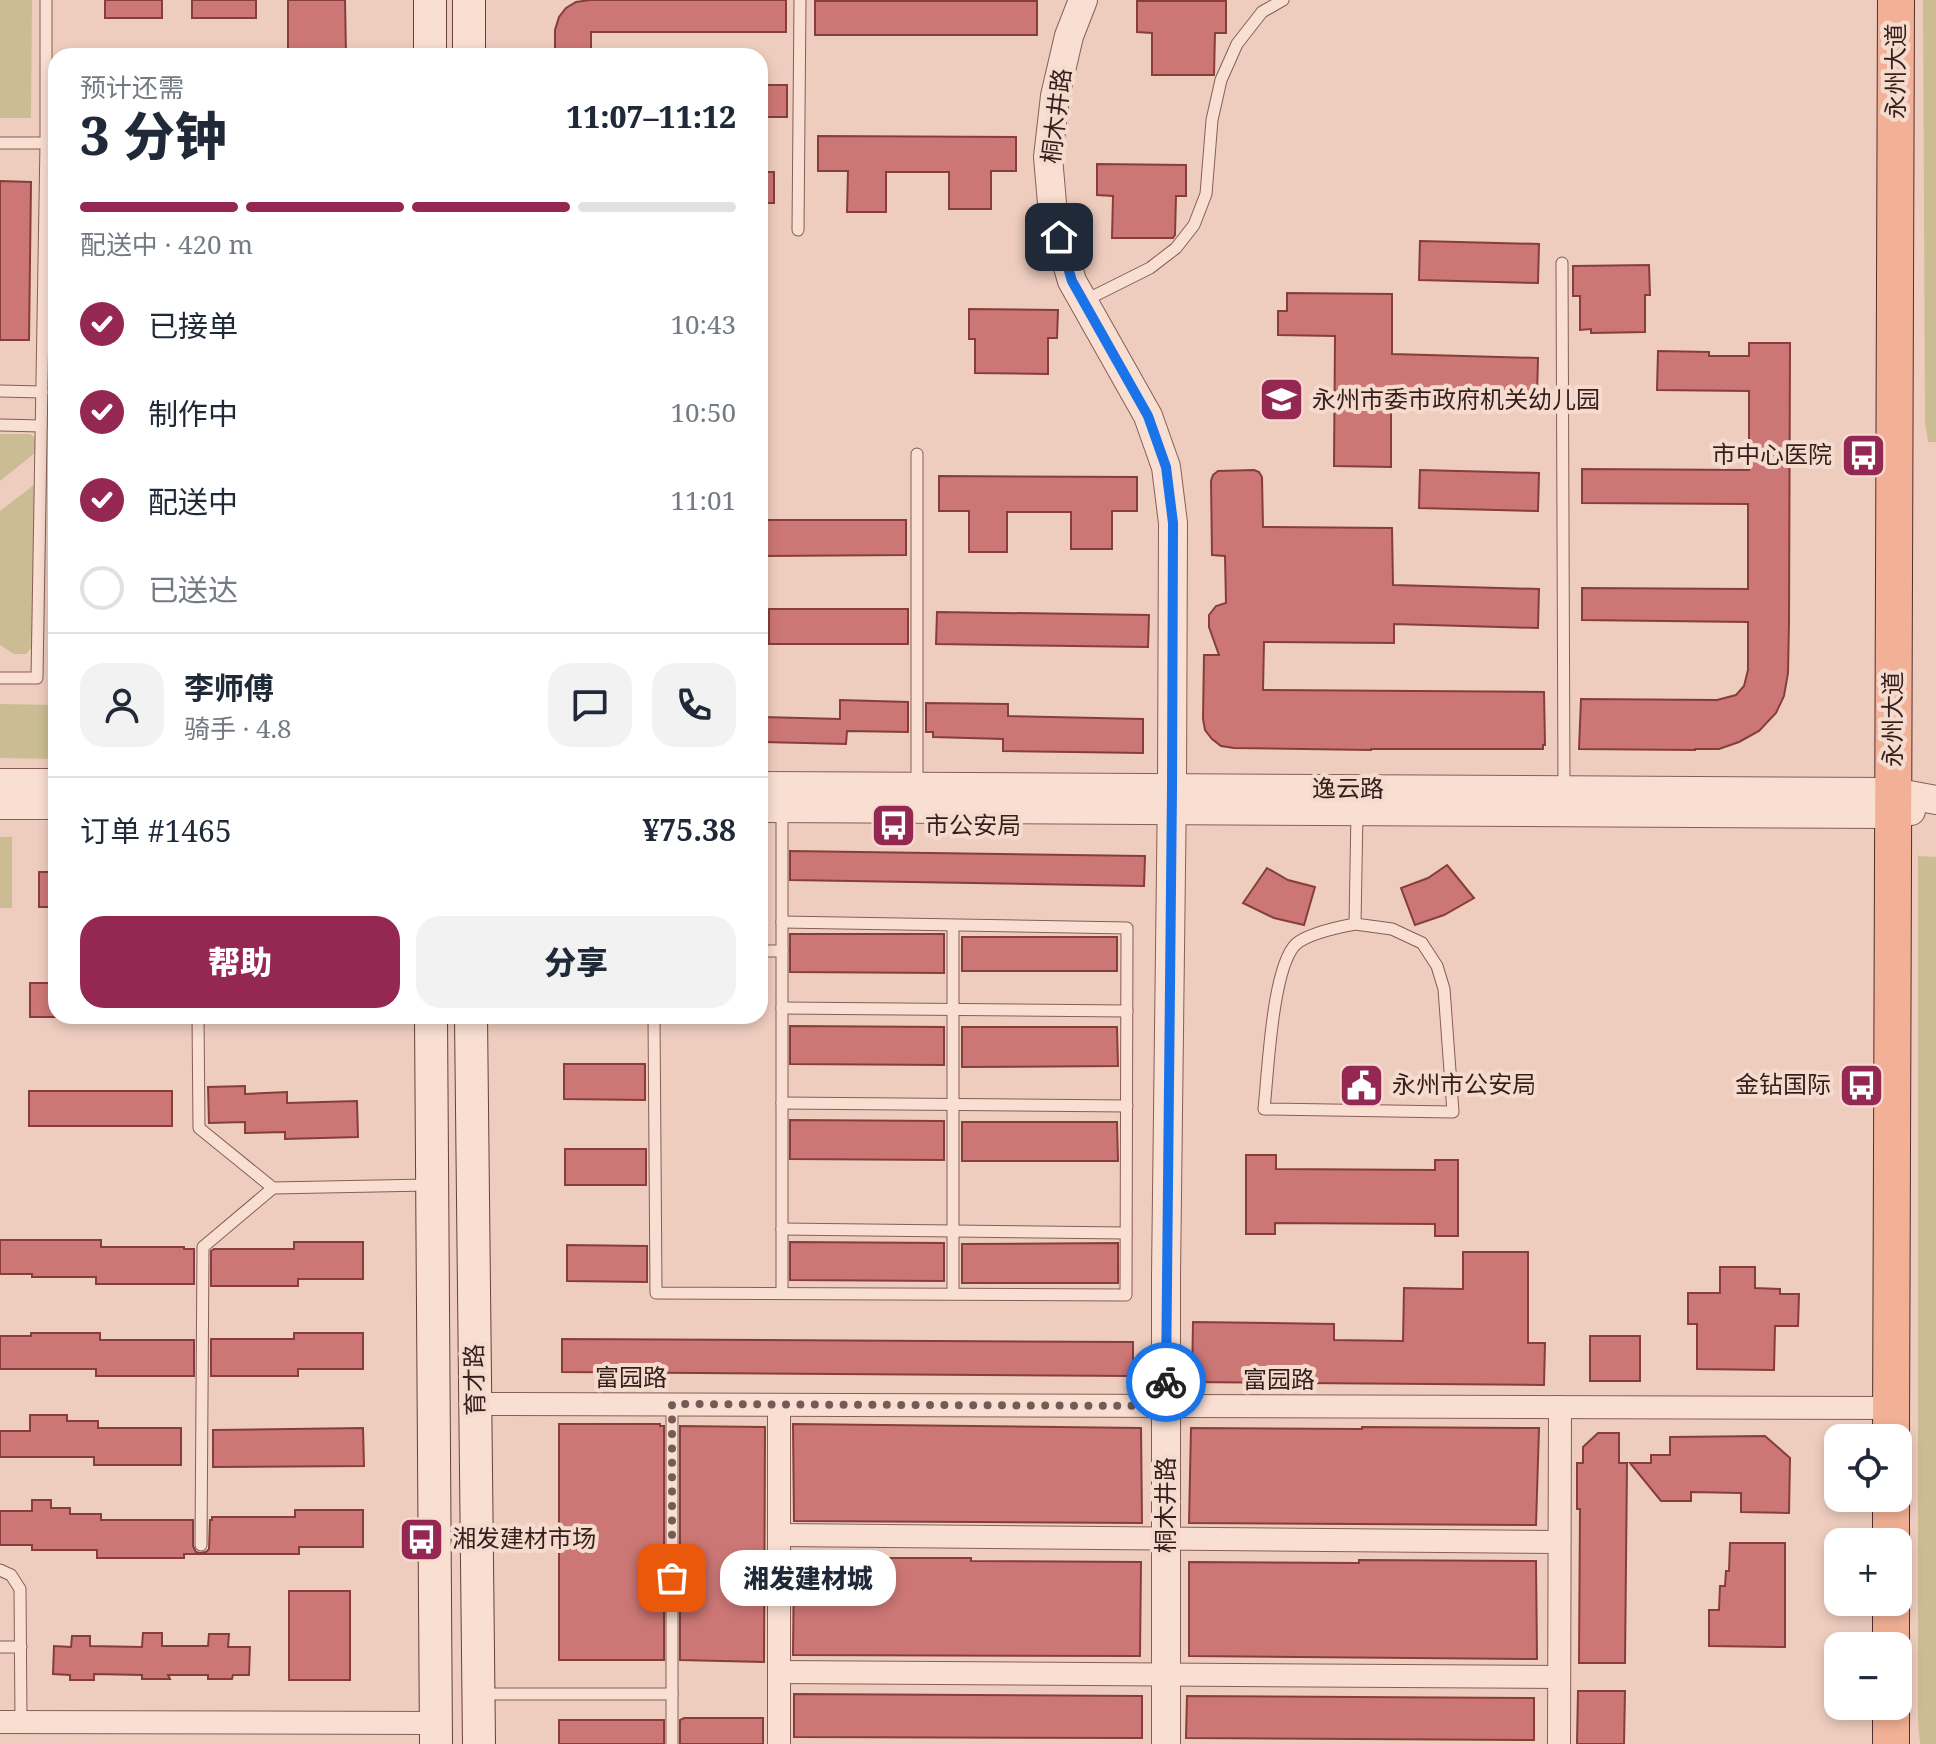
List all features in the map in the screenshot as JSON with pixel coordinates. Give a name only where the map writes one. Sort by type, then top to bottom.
[{"type":"main road","points":[[430,0],[430,48]]},
{"type":"main road","points":[[469,0],[469,48]]},
{"type":"main road","name":"永州大道","points":[[1891,1423],[1896,0]]},
{"type":"main road","name":"育才路","points":[[431,1024],[436,1733]]},
{"type":"main road","name":"育才路","points":[[471,1024],[479,1744]]},
{"type":"main road","points":[[1891,1720],[1891,1744]]},
{"type":"street","name":"桐木井路","points":[[1083,0],[1069,36],[1055,96],[1048,157],[1053,215],[1072,281],[1148,416],[1166,467],[1173,523],[1166,1744]]},
{"type":"street","points":[[0,783],[48,783]]},
{"type":"street","name":"逸云路","points":[[768,786],[917,787],[1357,811],[1936,800]]},
{"type":"street","name":"逸云路","points":[[771,808],[1564,790],[1936,807]]},
{"type":"street","points":[[0,805],[48,805]]},
{"type":"street","name":"富园路","points":[[475,1404],[1560,1407],[1891,1423]]},
{"type":"street","points":[[779,1405],[779,1744]]},
{"type":"street","points":[[1559,1744],[1560,1407]]},
{"type":"street","points":[[779,1535],[1559,1542]]},
{"type":"street","points":[[779,1672],[1559,1677]]},
{"type":"street","points":[[11,1722],[436,1733]]},
{"type":"lane","points":[[0,678],[37,678],[46,0]]},
{"type":"lane","points":[[798,230],[800,0]]},
{"type":"lane","points":[[1084,301],[1150,268],[1176,248],[1194,225],[1206,194],[1212,120],[1221,80],[1237,44],[1262,12],[1283,0]]},
{"type":"lane","points":[[0,143],[46,143]]},
{"type":"lane","points":[[1562,263],[1564,790]]},
{"type":"lane","points":[[0,391],[42,392]]},
{"type":"lane","points":[[0,425],[41,426]]},
{"type":"lane","points":[[917,454],[917,787]]},
{"type":"lane","points":[[771,808],[782,922],[782,1293]]},
{"type":"lane","points":[[1355,924],[1357,811]]},
{"type":"lane","points":[[654,1024],[656,1293],[1126,1295],[1127,928],[782,922]]},
{"type":"lane","points":[[1355,924],[1392,929],[1422,943],[1437,966],[1444,989],[1453,1112],[1264,1109],[1277,991],[1284,965],[1297,944],[1322,931],[1355,924]]},
{"type":"lane","points":[[953,926],[953,1294]]},
{"type":"lane","points":[[768,951],[782,951]]},
{"type":"lane","points":[[782,1008],[1127,1011]]},
{"type":"lane","points":[[198,1024],[199,1128],[273,1188]]},
{"type":"lane","points":[[782,1103],[1127,1106]]},
{"type":"lane","points":[[201,1545],[203,1247],[273,1188],[432,1185]]},
{"type":"lane","points":[[782,1229],[1126,1233]]},
{"type":"lane","points":[[672,1404],[672,1744]]},
{"type":"lane","points":[[0,1570],[11,1575],[20,1589],[21,1647],[11,1722]]},
{"type":"lane","points":[[0,1647],[21,1647]]},
{"type":"lane","points":[[479,1694],[672,1694]]},
{"type":"shaded area","points":[[0,0],[32,0],[31,118],[0,118]]},
{"type":"shaded area","points":[[1923,0],[1936,0],[1936,442],[1928,442],[1925,422]]},
{"type":"shaded area","points":[[0,434],[30,434],[35,438],[36,452],[0,481]]},
{"type":"shaded area","points":[[34,485],[32,647],[26,654],[14,654],[0,645],[0,511]]},
{"type":"shaded area","points":[[0,704],[48,705],[48,759],[0,758]]},
{"type":"shaded area","points":[[0,837],[12,837],[12,908],[0,908]]},
{"type":"shaded area","points":[[1918,856],[1936,857],[1936,1744],[1920,1744],[1918,1720]]},
{"type":"building","points":[[105,0],[162,0],[162,18],[105,18]]},
{"type":"building","points":[[192,0],[256,0],[256,18],[192,18]]},
{"type":"building","points":[[288,0],[345,0],[346,48],[288,48]]},
{"type":"building","points":[[786,0],[786,32],[591,32],[591,48],[555,48],[559,17],[576,2]]},
{"type":"building","points":[[815,1],[1037,1],[1037,35],[815,35]]},
{"type":"building","points":[[1137,1],[1226,1],[1226,33],[1215,33],[1214,75],[1152,75],[1152,33],[1137,32]]},
{"type":"building","points":[[768,85],[787,85],[787,117],[768,117]]},
{"type":"building","points":[[818,136],[1016,137],[1016,171],[991,171],[991,209],[949,209],[949,172],[886,172],[886,212],[847,212],[848,171],[818,171]]},
{"type":"building","points":[[1097,164],[1186,165],[1186,196],[1176,196],[1173,238],[1112,238],[1113,196],[1097,195]]},
{"type":"building","points":[[768,172],[774,172],[774,203],[768,203]]},
{"type":"building","points":[[0,181],[31,182],[29,340],[0,340]]},
{"type":"building","points":[[1420,241],[1539,244],[1538,283],[1419,280]]},
{"type":"building","points":[[1649,265],[1650,295],[1645,295],[1645,332],[1591,333],[1591,329],[1580,330],[1580,296],[1573,296],[1573,266]]},
{"type":"building","points":[[1287,293],[1392,294],[1392,354],[1538,358],[1537,397],[1391,393],[1391,467],[1334,466],[1335,336],[1278,335],[1278,311],[1287,311]]},
{"type":"building","points":[[969,309],[1058,310],[1057,338],[1048,338],[1048,374],[975,373],[975,339],[969,339]]},
{"type":"building","points":[[1749,343],[1790,343],[1789,622],[1788,673],[1784,696],[1776,713],[1759,731],[1719,749],[1579,749],[1581,699],[1717,700],[1736,695],[1744,686],[1748,670],[1748,622],[1582,620],[1582,588],[1748,589],[1748,504],[1582,503],[1582,469],[1749,470],[1749,391],[1657,390],[1658,351],[1749,356]]},
{"type":"building","points":[[1254,470],[1262,477],[1263,527],[1392,528],[1393,585],[1539,589],[1538,628],[1394,624],[1394,643],[1264,642],[1263,690],[1544,692],[1543,749],[1234,748],[1221,746],[1212,739],[1205,730],[1203,719],[1204,655],[1219,655],[1209,627],[1209,615],[1216,606],[1226,603],[1225,556],[1212,555],[1211,481],[1218,471]]},
{"type":"building","points":[[1420,470],[1539,473],[1538,511],[1419,508]]},
{"type":"building","points":[[939,476],[1137,477],[1137,511],[1112,511],[1112,549],[1071,549],[1071,512],[1007,512],[1007,552],[969,552],[969,511],[939,511]]},
{"type":"building","points":[[768,520],[906,520],[906,555],[768,556]]},
{"type":"building","points":[[769,609],[908,609],[908,644],[769,644]]},
{"type":"building","points":[[937,612],[1149,615],[1148,647],[936,644]]},
{"type":"building","points":[[840,700],[908,702],[908,732],[847,731],[846,744],[768,742],[768,717],[840,719]]},
{"type":"building","points":[[926,703],[1008,704],[1008,716],[1143,719],[1143,753],[1003,751],[1003,739],[933,737],[933,732],[926,732]]},
{"type":"building","points":[[790,851],[1145,856],[1144,886],[790,880]]},
{"type":"building","points":[[1447,865],[1474,898],[1444,915],[1415,925],[1401,888],[1428,878]]},
{"type":"building","points":[[1267,868],[1288,880],[1315,887],[1304,925],[1274,918],[1243,903]]},
{"type":"building","points":[[39,872],[48,872],[48,907],[39,907]]},
{"type":"building","points":[[790,934],[944,934],[944,973],[790,972]]},
{"type":"building","points":[[962,937],[1117,937],[1117,971],[962,971]]},
{"type":"building","points":[[30,983],[48,983],[48,1017],[30,1017]]},
{"type":"building","points":[[790,1026],[944,1027],[944,1065],[790,1064]]},
{"type":"building","points":[[962,1027],[1117,1027],[1118,1066],[962,1067]]},
{"type":"building","points":[[564,1064],[645,1064],[645,1100],[564,1099]]},
{"type":"building","points":[[245,1086],[245,1094],[287,1092],[287,1103],[357,1101],[358,1137],[285,1139],[285,1132],[245,1133],[245,1122],[209,1123],[208,1087]]},
{"type":"building","points":[[29,1091],[172,1091],[172,1126],[29,1126]]},
{"type":"building","points":[[790,1120],[944,1121],[944,1160],[790,1159]]},
{"type":"building","points":[[962,1122],[1117,1122],[1118,1161],[962,1161]]},
{"type":"building","points":[[565,1149],[646,1149],[646,1185],[565,1185]]},
{"type":"building","points":[[1246,1155],[1276,1155],[1276,1169],[1435,1170],[1435,1160],[1458,1160],[1458,1236],[1435,1236],[1435,1224],[1275,1223],[1275,1234],[1246,1234]]},
{"type":"building","points":[[0,1240],[101,1240],[101,1247],[194,1249],[194,1284],[96,1284],[96,1277],[0,1274]]},
{"type":"building","points":[[294,1242],[363,1242],[363,1279],[298,1279],[298,1286],[211,1286],[211,1251],[214,1249],[294,1249]]},
{"type":"building","points":[[790,1242],[944,1243],[944,1281],[790,1280]]},
{"type":"building","points":[[1118,1243],[1118,1283],[962,1283],[962,1244]]},
{"type":"building","points":[[567,1245],[647,1246],[647,1282],[567,1281]]},
{"type":"building","points":[[1463,1252],[1528,1252],[1528,1343],[1545,1343],[1544,1385],[1192,1382],[1193,1322],[1334,1324],[1334,1340],[1403,1341],[1404,1288],[1463,1289]]},
{"type":"building","points":[[1720,1267],[1755,1267],[1755,1288],[1780,1289],[1780,1294],[1799,1294],[1798,1326],[1775,1326],[1774,1370],[1697,1369],[1697,1324],[1688,1324],[1688,1293],[1720,1293]]},
{"type":"building","points":[[31,1333],[100,1333],[100,1340],[194,1340],[194,1376],[96,1376],[96,1369],[0,1369],[0,1336],[31,1336]]},
{"type":"building","points":[[294,1333],[363,1333],[363,1369],[298,1369],[298,1376],[211,1376],[211,1339],[294,1339]]},
{"type":"building","points":[[1590,1336],[1640,1336],[1640,1381],[1590,1381]]},
{"type":"building","points":[[562,1339],[1133,1342],[1133,1376],[562,1372]]},
{"type":"building","points":[[30,1415],[67,1415],[67,1421],[98,1421],[98,1428],[181,1428],[181,1465],[94,1465],[94,1457],[0,1457],[0,1431],[30,1431]]},
{"type":"building","points":[[559,1424],[664,1426],[664,1660],[559,1660]]},
{"type":"building","points":[[793,1424],[1141,1428],[1142,1523],[794,1521]]},
{"type":"building","points":[[680,1426],[765,1427],[764,1662],[680,1660]]},
{"type":"building","points":[[363,1428],[364,1466],[213,1467],[213,1430]]},
{"type":"building","points":[[1191,1428],[1539,1428],[1536,1525],[1189,1523]]},
{"type":"building","points":[[1598,1433],[1619,1433],[1619,1463],[1627,1463],[1625,1663],[1579,1663],[1580,1509],[1577,1509],[1577,1463],[1583,1463],[1583,1447]]},
{"type":"building","points":[[1765,1436],[1790,1458],[1789,1513],[1741,1512],[1741,1493],[1691,1492],[1691,1501],[1661,1501],[1630,1463],[1651,1463],[1651,1455],[1670,1455],[1670,1437]]},
{"type":"building","points":[[32,1500],[51,1500],[51,1508],[70,1508],[70,1514],[101,1514],[101,1520],[193,1520],[193,1546],[200,1553],[209,1549],[212,1517],[295,1517],[295,1510],[363,1510],[363,1547],[299,1547],[299,1554],[97,1558],[97,1550],[32,1550],[32,1545],[0,1545],[0,1511],[32,1511]]},
{"type":"building","points":[[1730,1543],[1785,1543],[1785,1647],[1709,1646],[1709,1610],[1719,1610],[1720,1586],[1725,1586],[1726,1571],[1729,1571]]},
{"type":"building","points":[[794,1558],[1141,1562],[1140,1656],[793,1655]]},
{"type":"building","points":[[1359,1560],[1536,1561],[1537,1659],[1189,1656],[1189,1562],[1359,1563]]},
{"type":"building","points":[[289,1591],[350,1591],[350,1680],[289,1680]]},
{"type":"building","points":[[143,1633],[162,1633],[162,1646],[208,1646],[209,1634],[229,1634],[228,1647],[250,1647],[249,1675],[233,1675],[232,1679],[208,1679],[208,1675],[168,1675],[170,1679],[142,1679],[142,1675],[94,1674],[94,1680],[70,1680],[70,1675],[53,1674],[54,1646],[71,1647],[72,1636],[90,1636],[90,1646],[142,1647]]},
{"type":"building","points":[[1578,1691],[1625,1691],[1624,1744],[1577,1744]]},
{"type":"building","points":[[794,1694],[1142,1696],[1142,1738],[794,1737]]},
{"type":"building","points":[[1187,1696],[1534,1698],[1534,1740],[1186,1738]]},
{"type":"building","points":[[763,1718],[763,1744],[680,1744],[680,1720]]},
{"type":"building","points":[[559,1720],[664,1720],[664,1744],[559,1744]]},
{"type":"way so far","points":[[672,1578],[672,1404],[1166,1406],[1166,1382]]},
{"type":"place","name":"永州市委市政府机关幼儿园","points":[[1281,400]]},
{"type":"place","name":"市中心医院","points":[[1863,455]]},
{"type":"place","name":"市公安局","points":[[894,826]]},
{"type":"place","name":"永州市公安局","points":[[1361,1085]]},
{"type":"place","name":"金钻国际","points":[[1862,1085]]},
{"type":"place","name":"湘发建材市场","points":[[421,1539]]},
{"type":"place","name":"湘发建材城","points":[[672,1578]]},
{"type":"route","points":[[1059,237],[1072,281],[1148,416],[1166,467],[1173,523],[1166,1382]]}]
